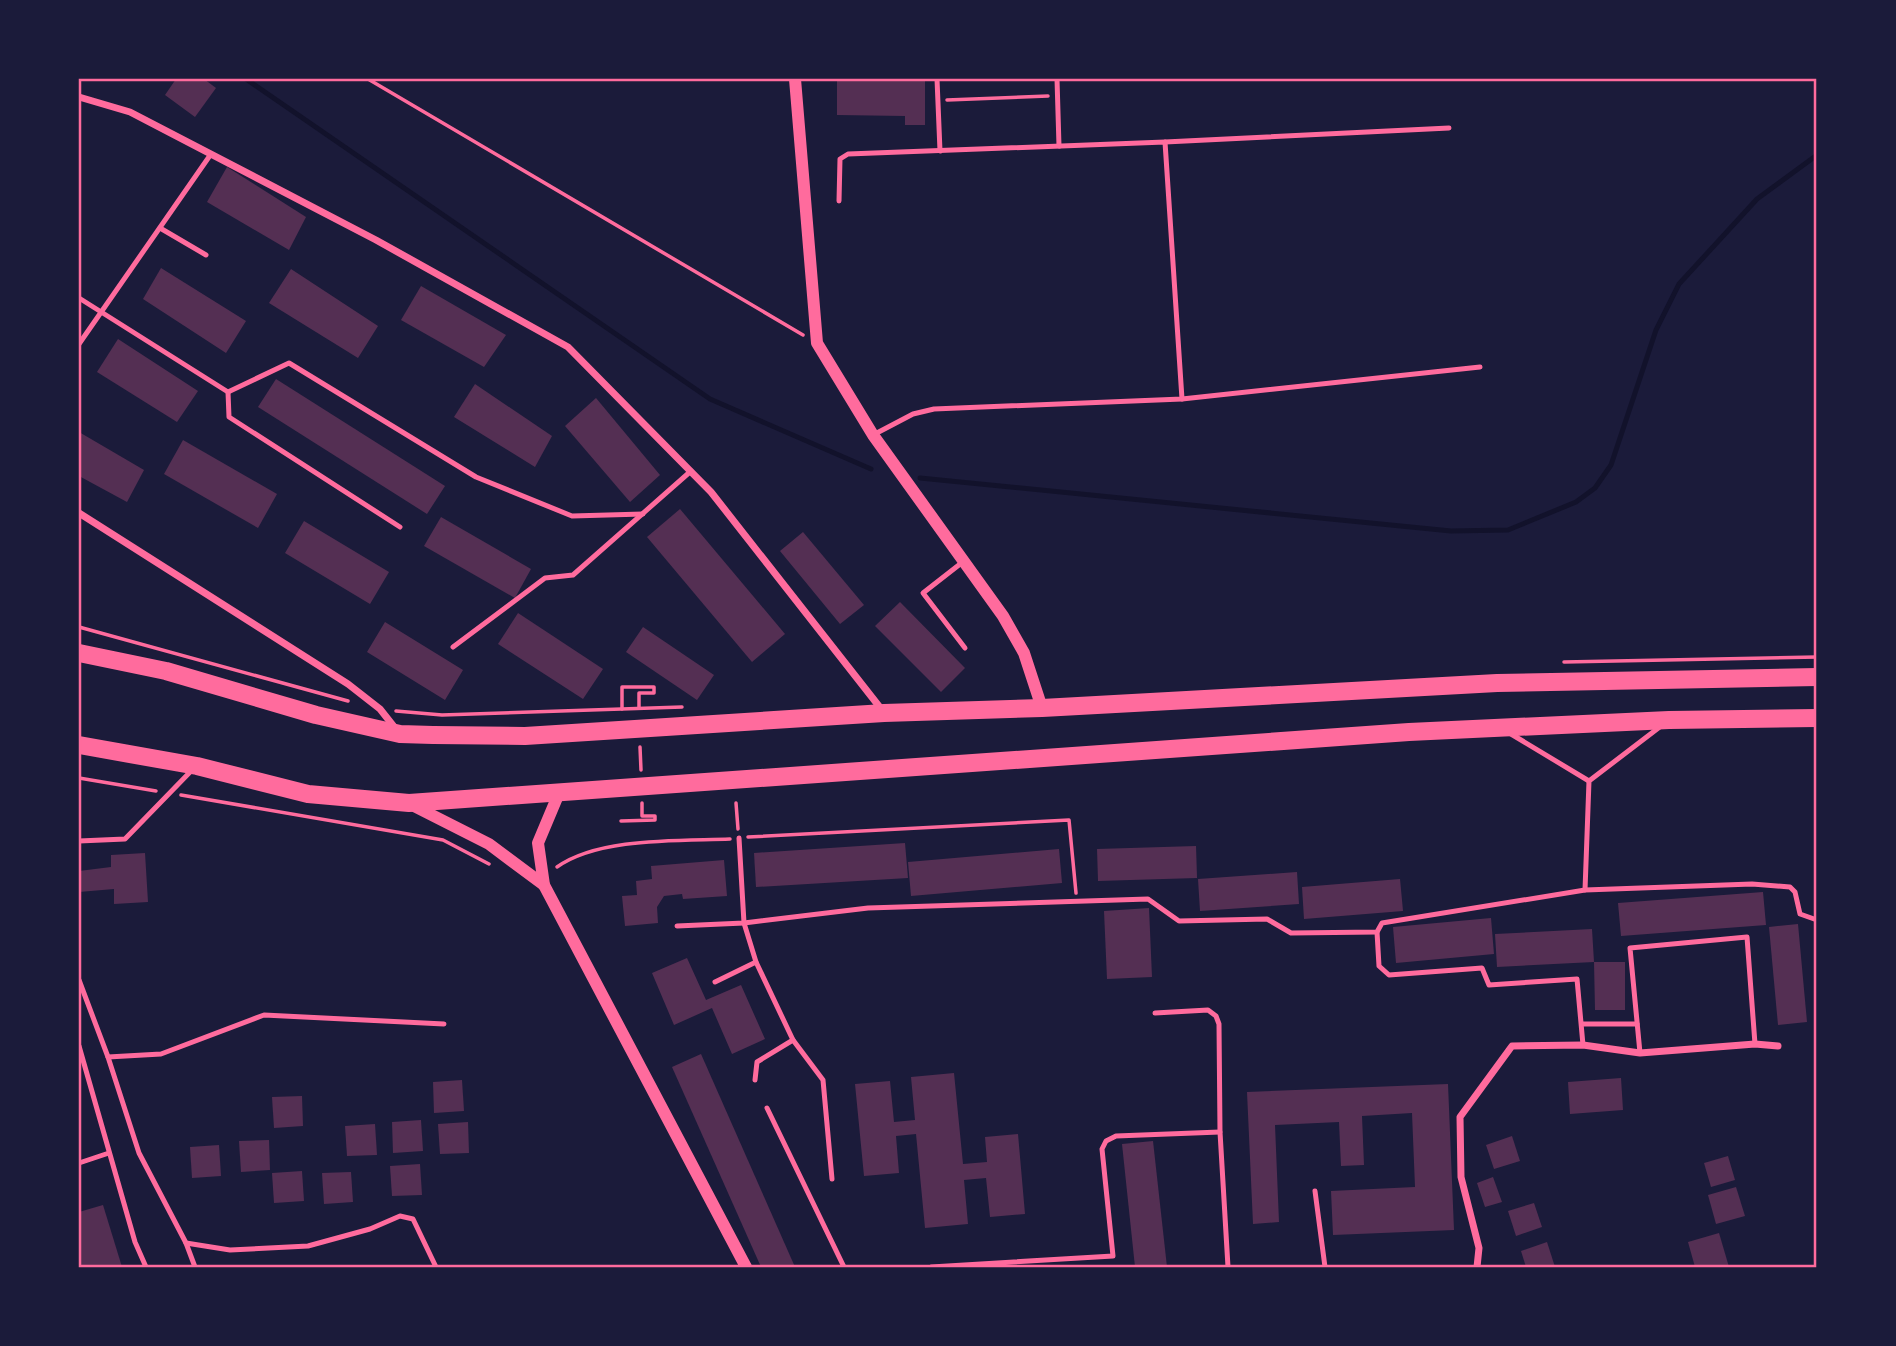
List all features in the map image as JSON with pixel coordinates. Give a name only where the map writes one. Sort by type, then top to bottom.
[{"type":"main road","points":[[79,653],[166,671],[316,715],[400,734],[525,736],[884,713],[1042,708],[1497,682],[1817,677]]},
{"type":"main road","points":[[79,745],[197,766],[308,794],[409,803],[1501,727],[1669,720],[1817,718]]},
{"type":"street","points":[[795,79],[817,343],[873,435],[1003,616],[1024,653],[1042,708]]},
{"type":"street","points":[[79,97],[130,113],[211,154],[376,240],[568,347],[711,492],[884,713]]},
{"type":"street","points":[[79,513],[348,684],[380,709],[400,734]]},
{"type":"street","points":[[559,793],[538,843],[544,885],[746,1267]]},
{"type":"street","points":[[409,803],[489,845],[544,885]]},
{"type":"street","points":[[1477,1267],[1479,1248],[1461,1177],[1460,1117],[1512,1046],[1583,1045],[1640,1053],[1755,1044],[1778,1045]]},
{"type":"lane","points":[[937,79],[940,151]]},
{"type":"lane","points":[[1057,79],[1059,146]]},
{"type":"lane","points":[[839,201],[840,159],[844,156],[1448,128]]},
{"type":"lane","points":[[1165,142],[1182,399]]},
{"type":"lane","points":[[79,344],[211,154]]},
{"type":"lane","points":[[160,228],[206,255]]},
{"type":"lane","points":[[79,298],[228,392]]},
{"type":"lane","points":[[228,392],[289,363],[476,477],[572,516],[643,514]]},
{"type":"lane","points":[[873,435],[913,414],[934,409],[1182,399],[1480,367]]},
{"type":"lane","points":[[228,392],[229,416],[400,527]]},
{"type":"lane","points":[[453,647],[545,578],[573,575],[691,471]]},
{"type":"lane","points":[[964,561],[923,593],[965,648]]},
{"type":"lane","points":[[1589,781],[1669,720]]},
{"type":"lane","points":[[1501,727],[1589,781]]},
{"type":"lane","points":[[79,841],[125,839],[197,766]]},
{"type":"lane","points":[[1585,890],[1589,781]]},
{"type":"lane","points":[[738,838],[744,923],[756,962],[793,1040],[823,1080],[832,1179]]},
{"type":"lane","points":[[1583,1045],[1577,979],[1489,985],[1482,968],[1389,975],[1379,967],[1377,932],[1382,923],[1585,890],[1752,884],[1790,887],[1795,892],[1800,914],[1817,920]]},
{"type":"lane","points":[[677,926],[744,923],[868,908],[1149,899],[1179,921],[1267,919],[1291,933],[1377,932]]},
{"type":"lane","points":[[1640,1053],[1630,950],[1632,947],[1747,937],[1755,1044]]},
{"type":"lane","points":[[715,982],[756,962]]},
{"type":"lane","points":[[79,980],[108,1056],[139,1153],[186,1243],[195,1267]]},
{"type":"lane","points":[[1155,1013],[1208,1010],[1216,1016],[1219,1024],[1220,1132],[1228,1267]]},
{"type":"lane","points":[[108,1056],[161,1054],[264,1015],[444,1024]]},
{"type":"lane","points":[[1582,1024],[1637,1024]]},
{"type":"lane","points":[[755,1080],[757,1062],[793,1040]]},
{"type":"lane","points":[[79,1046],[135,1242],[146,1267]]},
{"type":"lane","points":[[767,1108],[844,1267]]},
{"type":"lane","points":[[931,1267],[1113,1256],[1102,1149],[1107,1141],[1116,1136],[1220,1132]]},
{"type":"lane","points":[[79,1163],[109,1153]]},
{"type":"lane","points":[[1315,1191],[1325,1267]]},
{"type":"lane","points":[[186,1243],[230,1250],[307,1246],[370,1229],[400,1216],[414,1219],[436,1267]]},
{"type":"path","points":[[368,79],[817,343]]},
{"type":"path","points":[[938,100],[1057,96]]},
{"type":"path","points":[[79,627],[380,709],[442,715],[687,706]]},
{"type":"path","points":[[1551,663],[1817,657]]},
{"type":"path","points":[[622,709],[622,687],[654,687],[654,693],[639,693],[639,720]]},
{"type":"path","points":[[640,734],[641,775]]},
{"type":"path","points":[[79,778],[443,840],[496,868]]},
{"type":"path","points":[[621,821],[655,820],[655,816],[642,816],[642,802]]},
{"type":"path","points":[[736,803],[738,838]]},
{"type":"path","points":[[544,885],[558,865],[592,852],[641,843],[1069,820],[1077,902]]},
{"type":"building","points":[[176,79],[204,79],[216,88],[195,117],[165,95]]},
{"type":"building","points":[[837,79],[925,79],[925,125],[905,125],[905,116],[837,115]]},
{"type":"building","points":[[227,167],[306,217],[289,250],[207,202]]},
{"type":"building","points":[[161,268],[246,321],[226,353],[143,299]]},
{"type":"building","points":[[291,269],[378,326],[358,358],[269,303]]},
{"type":"building","points":[[421,286],[506,335],[484,367],[401,320]]},
{"type":"building","points":[[118,339],[198,391],[177,422],[97,372]]},
{"type":"building","points":[[276,379],[445,486],[427,514],[258,407]]},
{"type":"building","points":[[475,384],[552,436],[535,467],[454,417]]},
{"type":"building","points":[[596,398],[660,475],[630,502],[565,426]]},
{"type":"building","points":[[79,432],[144,470],[127,502],[79,476]]},
{"type":"building","points":[[183,440],[277,494],[258,528],[164,474]]},
{"type":"building","points":[[680,509],[785,634],[752,662],[647,537]]},
{"type":"building","points":[[441,517],[531,569],[515,598],[424,546]]},
{"type":"building","points":[[304,521],[389,572],[370,604],[285,553]]},
{"type":"building","points":[[803,532],[864,605],[840,624],[780,551]]},
{"type":"building","points":[[900,602],[965,668],[941,692],[875,626]]},
{"type":"building","points":[[518,613],[603,669],[583,699],[498,644]]},
{"type":"building","points":[[385,622],[463,670],[445,700],[367,652]]},
{"type":"building","points":[[643,627],[714,675],[697,700],[626,652]]},
{"type":"building","points":[[905,843],[908,878],[756,887],[754,853]]},
{"type":"building","points":[[1196,846],[1197,878],[1098,881],[1097,849]]},
{"type":"building","points":[[1059,849],[1062,883],[911,896],[908,862]]},
{"type":"building","points":[[145,853],[148,902],[114,904],[114,889],[79,892],[79,871],[111,867],[111,855]]},
{"type":"building","points":[[724,860],[727,896],[683,899],[682,894],[664,896],[657,907],[658,923],[625,926],[622,896],[637,895],[636,881],[652,879],[651,866]]},
{"type":"building","points":[[1297,872],[1299,904],[1200,911],[1198,879]]},
{"type":"building","points":[[1400,879],[1403,911],[1304,919],[1302,887]]},
{"type":"building","points":[[1763,892],[1766,925],[1621,936],[1618,903]]},
{"type":"building","points":[[1149,908],[1152,977],[1107,979],[1104,911]]},
{"type":"building","points":[[1491,918],[1494,954],[1396,963],[1393,927]]},
{"type":"building","points":[[1798,924],[1807,1022],[1778,1025],[1769,927]]},
{"type":"building","points":[[1592,929],[1594,962],[1497,967],[1495,934]]},
{"type":"building","points":[[687,958],[706,1000],[741,985],[765,1039],[732,1054],[712,1008],[674,1025],[652,973]]},
{"type":"building","points":[[1594,962],[1625,962],[1625,1010],[1595,1010]]},
{"type":"building","points":[[701,1054],[795,1267],[761,1267],[672,1067]]},
{"type":"building","points":[[954,1073],[963,1164],[987,1162],[985,1137],[1018,1134],[1025,1214],[990,1217],[986,1178],[964,1180],[968,1224],[925,1228],[916,1134],[896,1136],[899,1173],[864,1176],[855,1084],[890,1081],[894,1122],[915,1120],[911,1077]]},
{"type":"building","points":[[1621,1078],[1623,1110],[1570,1114],[1568,1082]]},
{"type":"building","points":[[462,1080],[464,1111],[434,1113],[433,1082]]},
{"type":"building","points":[[1448,1084],[1454,1230],[1333,1235],[1331,1191],[1415,1187],[1412,1113],[1362,1116],[1364,1165],[1341,1166],[1339,1122],[1275,1125],[1279,1222],[1253,1224],[1247,1092]]},
{"type":"building","points":[[302,1096],[303,1126],[274,1128],[272,1097]]},
{"type":"building","points":[[421,1120],[423,1151],[393,1153],[392,1122]]},
{"type":"building","points":[[468,1122],[469,1153],[440,1154],[438,1124]]},
{"type":"building","points":[[375,1124],[377,1155],[347,1156],[345,1126]]},
{"type":"building","points":[[1512,1136],[1520,1161],[1494,1169],[1486,1145]]},
{"type":"building","points":[[269,1140],[270,1170],[241,1172],[239,1141]]},
{"type":"building","points":[[1153,1141],[1167,1267],[1135,1267],[1122,1144]]},
{"type":"building","points":[[219,1145],[221,1176],[192,1178],[190,1147]]},
{"type":"building","points":[[1728,1156],[1735,1180],[1711,1187],[1704,1163]]},
{"type":"building","points":[[420,1164],[422,1195],[392,1196],[390,1166]]},
{"type":"building","points":[[302,1171],[304,1201],[274,1203],[272,1173]]},
{"type":"building","points":[[351,1172],[353,1202],[324,1204],[322,1173]]},
{"type":"building","points":[[1493,1177],[1502,1202],[1485,1207],[1477,1183]]},
{"type":"building","points":[[1736,1187],[1745,1216],[1716,1224],[1708,1195]]},
{"type":"building","points":[[1534,1203],[1542,1227],[1516,1236],[1508,1211]]},
{"type":"building","points":[[103,1205],[122,1267],[79,1267],[79,1212]]},
{"type":"building","points":[[1719,1233],[1729,1267],[1695,1267],[1688,1242]]},
{"type":"building","points":[[1547,1242],[1555,1267],[1526,1267],[1521,1251]]},
{"type":"waterway","points":[[246,79],[710,399],[871,469]]},
{"type":"waterway","points":[[920,478],[1451,531],[1508,530],[1576,502],[1595,488],[1611,465],[1656,330],[1679,284],[1757,199],[1817,155]]}]
